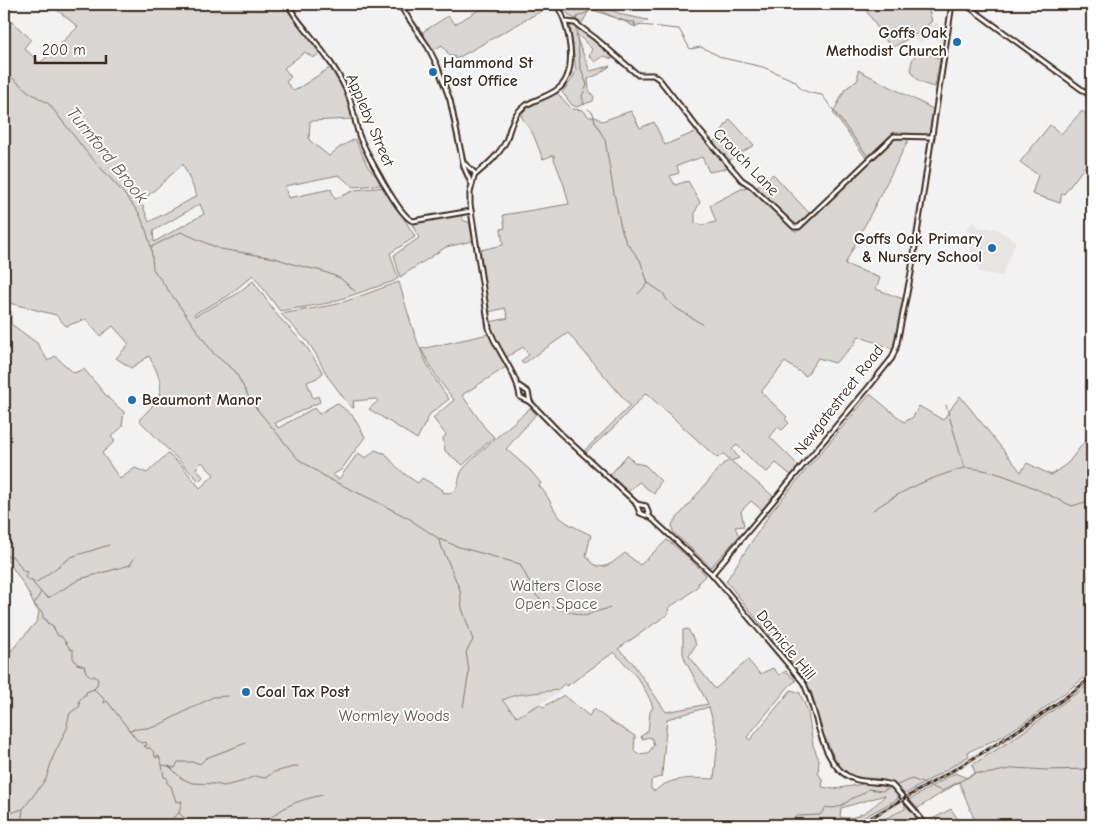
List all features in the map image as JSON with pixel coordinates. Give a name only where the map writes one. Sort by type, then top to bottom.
[{"type":"street","name":"Appleby Street","points":[[288,4],[294,15],[322,51],[346,89],[366,150],[385,185],[407,218],[411,221],[471,211]]},
{"type":"street","points":[[399,4],[428,47],[437,65],[450,100],[468,176],[472,184]]},
{"type":"street","points":[[556,4],[563,13],[566,22],[571,64],[567,78],[561,87],[554,92],[524,106],[519,111],[513,119],[504,144],[490,164],[475,176],[470,193],[471,211],[489,328],[495,344],[519,386],[520,396],[526,398],[560,433],[640,507],[647,507],[646,513],[640,513],[640,507]]},
{"type":"street","name":"Newgatestreet Road","points":[[712,574],[894,354],[906,305],[952,4]]},
{"type":"street","points":[[964,4],[1092,97]]},
{"type":"street","name":"Crouch Lane","points":[[566,22],[575,23],[638,75],[652,75],[659,78],[701,133],[742,180],[751,186],[794,227],[798,227],[894,136],[932,138]]},
{"type":"street","points":[[465,164],[472,170],[475,176]]},
{"type":"street","points":[[468,176],[468,172],[482,169]]},
{"type":"street","points":[[468,176],[475,176]]},
{"type":"street","points":[[519,386],[528,392],[526,398]]},
{"type":"street","points":[[520,392],[524,389]]},
{"type":"street","name":"Darnicle Hill","points":[[646,513],[712,574],[803,682],[809,695],[821,735],[838,768],[852,779],[889,784],[899,791],[924,825]]},
{"type":"shaded area","points":[[932,21],[933,24],[938,22],[943,43],[928,37],[920,43],[915,35]]},
{"type":"shaded area","name":"Goffs Oak Primary & Nursery School","points":[[974,222],[980,228],[989,228],[991,230],[994,227],[1016,242],[1002,276],[979,272],[971,250],[973,240],[967,230]]},
{"type":"shaded area","points":[[1092,675],[1092,682],[1012,740],[909,800],[904,795],[942,771],[1006,736]]},
{"type":"shaded area","points":[[559,689],[561,692],[517,717],[501,700],[516,695]]},
{"type":"shaded area","points":[[901,797],[905,803],[905,808],[872,825],[850,825]]},
{"type":"green space","points":[[50,4],[285,4],[321,53],[313,58],[305,52],[284,68],[291,77],[286,82],[294,91],[331,67],[345,90],[353,119],[310,121],[309,140],[329,156],[340,147],[355,139],[368,167],[382,183],[381,185],[353,187],[339,175],[285,186],[288,198],[331,189],[335,199],[355,190],[385,187],[415,237],[390,253],[398,278],[394,281],[329,303],[280,311],[253,275],[228,296],[194,314],[195,316],[235,295],[253,281],[278,316],[306,346],[323,373],[307,382],[313,398],[318,396],[320,402],[275,423],[278,428],[314,408],[319,414],[337,403],[353,416],[365,437],[341,470],[332,475],[339,479],[358,453],[366,458],[375,450],[384,452],[399,469],[418,483],[422,478],[443,490],[442,492],[449,493],[456,489],[464,468],[530,408],[536,414],[506,449],[530,470],[541,483],[539,486],[560,518],[591,535],[586,555],[591,561],[596,565],[605,566],[625,553],[640,565],[667,540],[706,575],[698,583],[699,585],[684,598],[669,607],[668,614],[618,649],[632,662],[666,712],[708,704],[683,654],[683,630],[688,629],[696,644],[689,656],[715,689],[748,660],[760,674],[773,668],[779,675],[786,671],[796,681],[790,685],[747,737],[750,740],[791,690],[800,693],[808,712],[813,745],[819,760],[818,773],[823,781],[822,787],[834,789],[863,784],[889,786],[901,797],[850,825],[713,825],[694,821],[676,825],[4,825],[4,659],[37,621],[39,612],[4,556],[4,311],[11,311],[11,324],[37,343],[48,361],[55,356],[74,373],[84,369],[109,399],[124,412],[122,427],[111,437],[115,441],[102,453],[120,479],[135,468],[147,473],[168,454],[182,466],[200,488],[214,475],[202,462],[196,468],[203,477],[199,481],[139,420],[154,404],[160,391],[159,376],[149,356],[131,368],[116,358],[129,344],[113,326],[100,336],[86,319],[66,326],[56,315],[9,303],[8,290],[11,286],[4,278],[6,276],[4,273],[4,15],[31,39],[24,48],[40,63],[78,27]],"holes":[[[183,164],[197,196],[149,222],[143,206],[138,205]],[[200,204],[204,214],[154,242],[153,231]],[[614,652],[637,678],[646,691],[653,707],[650,712],[648,731],[641,736],[642,739],[649,737],[652,739],[654,745],[648,753],[637,754],[634,751],[635,736],[594,709],[589,716],[564,695],[543,707],[540,704],[517,717],[502,700],[516,695],[558,690],[565,683],[567,686]],[[709,707],[718,740],[714,779],[675,780],[655,791],[651,789],[651,781],[661,777],[667,719]],[[885,795],[871,808],[859,815],[846,818],[840,817],[841,808]]]},
{"type":"green space","points":[[489,4],[552,5],[456,59],[454,56],[450,56],[442,45],[432,51],[421,33],[448,16],[455,24]]},
{"type":"green space","points":[[559,4],[607,4],[605,7],[623,15],[648,20],[635,27],[622,20],[590,9],[582,23],[570,16]]},
{"type":"green space","points":[[869,4],[936,4],[938,7],[929,11],[932,21],[915,35],[891,48],[864,7]]},
{"type":"green space","points":[[570,24],[575,24],[615,56],[612,59],[604,56],[595,62],[589,56],[592,49],[577,34],[576,36],[590,71],[610,66],[588,79],[589,90],[594,97],[593,101],[576,107],[572,105],[562,92],[576,71]]},
{"type":"green space","points":[[920,50],[940,59],[935,87],[922,82],[913,74],[911,68],[914,56]]},
{"type":"green space","points":[[858,70],[933,109],[929,136],[893,133],[867,159],[833,113],[845,89],[858,80]]},
{"type":"green space","points":[[557,93],[572,109],[583,110],[589,117],[595,117],[602,121],[631,111],[640,128],[654,122],[665,145],[697,131],[727,166],[725,169],[709,172],[702,157],[677,166],[679,173],[670,176],[675,185],[688,181],[700,202],[695,212],[695,223],[703,225],[716,222],[710,205],[741,189],[752,188],[797,231],[895,136],[910,137],[845,264],[880,278],[876,289],[903,299],[893,349],[858,336],[854,345],[835,363],[818,358],[806,376],[785,362],[761,392],[787,417],[785,419],[789,423],[782,430],[778,427],[770,437],[799,466],[792,476],[776,463],[767,472],[758,466],[737,445],[732,449],[739,458],[731,461],[773,496],[762,510],[751,501],[741,511],[744,526],[735,527],[739,536],[711,567],[673,532],[672,524],[723,464],[730,460],[724,454],[717,458],[646,393],[615,426],[585,453],[584,451],[630,406],[568,333],[523,364],[521,361],[529,355],[523,347],[505,358],[494,335],[490,322],[508,318],[505,308],[489,312],[480,250],[503,245],[501,229],[505,228],[503,215],[569,204],[554,155],[543,159],[533,134],[521,116],[526,108]]},
{"type":"green space","points":[[1092,109],[1092,157],[1064,194],[1062,193],[1060,203],[1032,194],[1038,175],[1020,162],[1050,125],[1061,134],[1082,111],[1087,115]]},
{"type":"green space","points":[[730,119],[754,145],[728,161],[713,143]]},
{"type":"green space","points":[[773,174],[810,214],[798,226],[794,226],[756,188]]},
{"type":"green space","points":[[460,214],[464,221],[469,222],[473,241],[446,247],[400,277],[394,255],[419,238],[412,224]]},
{"type":"green space","points":[[399,282],[418,343],[431,371],[449,399],[430,414],[417,439],[369,409],[378,401],[376,399],[353,401],[354,408],[350,406],[328,377],[308,342],[281,314],[338,304]]},
{"type":"green space","points":[[489,334],[506,367],[462,395],[485,428],[494,437],[463,465],[445,451],[443,438],[446,435],[433,418],[454,400],[438,379],[421,349]]},
{"type":"green space","points":[[870,394],[904,422],[913,417],[919,406],[943,420],[960,396],[1021,472],[1027,463],[1051,475],[1068,463],[1092,432],[1092,672],[1034,716],[1003,736],[968,752],[969,756],[904,795],[893,784],[878,779],[854,777],[841,768],[821,729],[812,693],[802,676],[726,581],[771,512]]},
{"type":"green space","points":[[627,455],[635,463],[645,465],[661,481],[654,494],[639,482],[628,492],[610,475]]},
{"type":"green space","points":[[1092,682],[1092,825],[929,825],[927,822],[951,809],[961,824],[975,821],[959,782],[918,808],[909,800],[955,773],[967,778],[975,773],[972,765],[1012,740]]},
{"type":"green space","points":[[905,803],[915,813],[922,825],[872,825],[905,809]]},
{"type":"waterway","points":[[594,4],[613,17],[635,22],[634,25],[679,29],[690,49],[701,47],[723,58],[763,67],[795,81],[801,89],[822,95],[867,155]]},
{"type":"waterway","points":[[576,22],[577,17],[596,8]]},
{"type":"waterway","points":[[576,27],[580,66],[587,85],[582,96],[584,105]]},
{"type":"waterway","name":"Turnford Brook","points":[[4,71],[29,92],[49,104],[88,154],[139,213],[151,247],[153,269],[214,354],[235,371],[252,403],[298,459],[329,479],[412,520]]},
{"type":"waterway","points":[[588,109],[593,113],[595,122],[605,140],[621,228],[626,242],[640,260],[648,283]]},
{"type":"waterway","points":[[151,247],[181,232],[220,249],[275,258],[322,271],[340,278],[355,291]]},
{"type":"waterway","points":[[638,294],[648,283],[663,293],[667,300],[676,308],[702,324]]},
{"type":"waterway","points":[[946,405],[965,467]]},
{"type":"waterway","points":[[873,510],[918,484],[962,468],[993,472],[1034,488],[1072,506],[1092,500]]},
{"type":"waterway","name":"Turnford Brook","points":[[412,521],[438,538],[460,590],[462,608],[473,640],[466,652],[469,672],[463,707]]},
{"type":"waterway","points":[[439,539],[459,547],[520,564],[536,595],[551,607],[586,616],[610,608]]},
{"type":"waterway","points":[[35,582],[71,557],[109,545]]},
{"type":"waterway","points":[[4,551],[8,557],[12,556],[23,571],[27,572],[25,577],[30,582],[31,579],[41,592],[34,604],[43,614],[43,618],[47,620],[47,623],[52,625],[58,636],[61,636],[71,650],[73,649],[73,658],[77,664],[84,666],[86,672],[91,677],[95,676],[98,680],[94,689],[104,699],[104,703],[107,701],[136,739],[141,743],[146,742],[147,745],[144,746],[148,749],[149,747],[154,752],[155,757],[159,756],[164,777],[167,778],[167,783],[171,786],[176,802],[182,801],[179,813],[192,825]]},
{"type":"waterway","points":[[41,592],[48,598],[80,579],[130,565],[135,557]]},
{"type":"waterway","points":[[21,825],[23,809],[46,779],[53,757],[68,726],[70,713],[80,706],[79,701],[86,695],[86,692],[94,689]]},
{"type":"waterway","points":[[129,730],[155,727],[213,697],[228,696]]},
{"type":"waterway","points":[[163,765],[175,768],[178,762],[195,762],[200,764],[206,758],[246,743]]},
{"type":"waterway","points":[[169,766],[181,778],[192,783],[224,786],[255,776],[265,778],[274,772],[298,766]]},
{"type":"waterway","points":[[783,825],[797,816],[820,815],[826,807],[833,808],[839,806],[868,789],[882,791],[912,779],[942,791],[975,773],[986,774],[1015,768],[1046,770],[1092,769]]},
{"type":"waterway","points":[[262,825],[290,805],[323,795]]},
{"type":"waterway","points":[[4,816],[22,809]]},
{"type":"waterway","points":[[164,825],[179,813]]},
{"type":"railway","points":[[858,825],[1007,737],[1065,698],[1092,677]]},
{"type":"place","name":"Goffs Oak Methodist Church","points":[[957,42]]},
{"type":"place","name":"Hammond St Post Office","points":[[433,72]]},
{"type":"place","name":"Goffs Oak Primary & Nursery School","points":[[992,248]]},
{"type":"place","name":"Beaumont Manor","points":[[132,400]]},
{"type":"place","name":"Coal Tax Post","points":[[246,692]]},
{"type":"park label","name":"Walters Close Open Space","points":[[556,595]]},
{"type":"park label","name":"Wormley Woods","points":[[394,716]]}]
